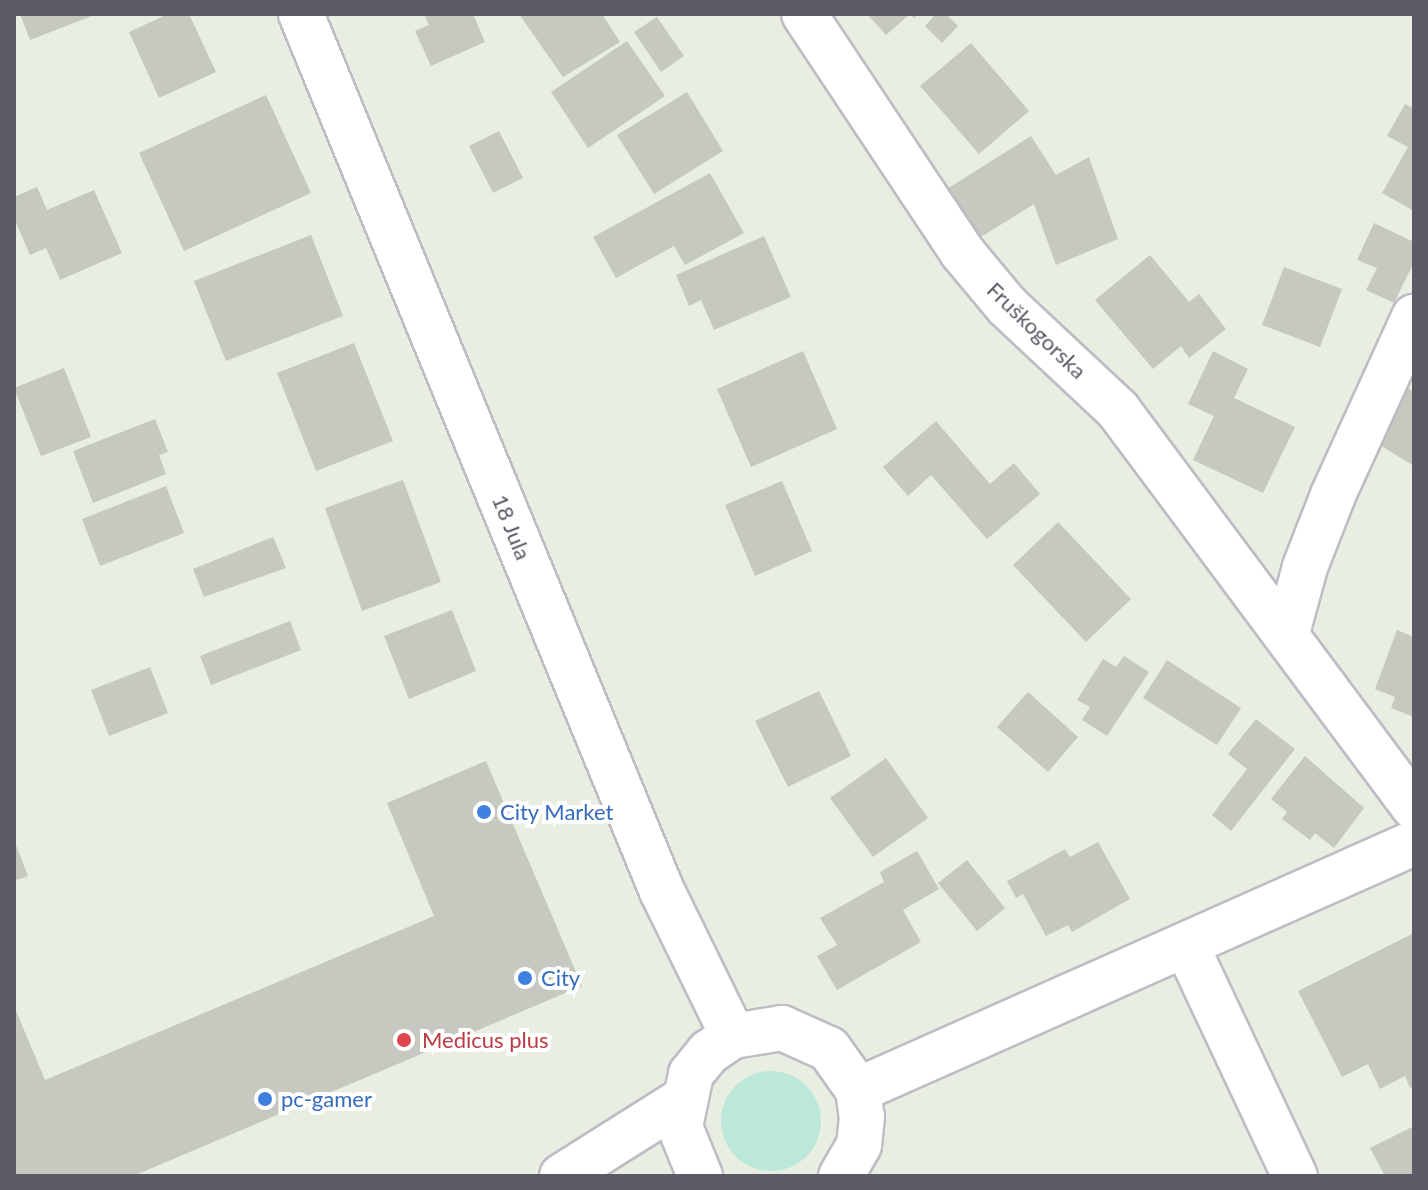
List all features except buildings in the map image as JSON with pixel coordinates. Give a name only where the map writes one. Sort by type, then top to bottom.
[{"type":"street","name":"18 Jula","points":[[301,14],[662,891],[733,1036]]},
{"type":"street","name":"Fruškogorska","points":[[804,14],[962,252],[1007,306],[1118,410],[1414,807]]},
{"type":"street","points":[[1287,633],[1327,510],[1401,335],[1414,317]]},
{"type":"street","points":[[858,1090],[1187,947],[1414,843]]},
{"type":"street","points":[[1187,947],[1295,1176]]},
{"type":"street","points":[[700,1176],[680,1127],[681,1101],[691,1074],[709,1052],[733,1036],[782,1028],[807,1036],[829,1049],[858,1090],[862,1117],[859,1145],[845,1174]]},
{"type":"street","points":[[562,1176],[681,1101]]},
{"type":"shaded area","points":[[771,1071],[799,1079],[813,1093],[821,1121],[813,1149],[799,1163],[771,1171],[743,1163],[729,1149],[721,1121],[729,1093],[743,1079]]},
{"type":"place","name":"City Market","points":[[484,812]]},
{"type":"place","name":"City","points":[[525,978]]},
{"type":"place","name":"Medicus plus","points":[[404,1040]]},
{"type":"place","name":"pc-gamer","points":[[265,1099]]}]
